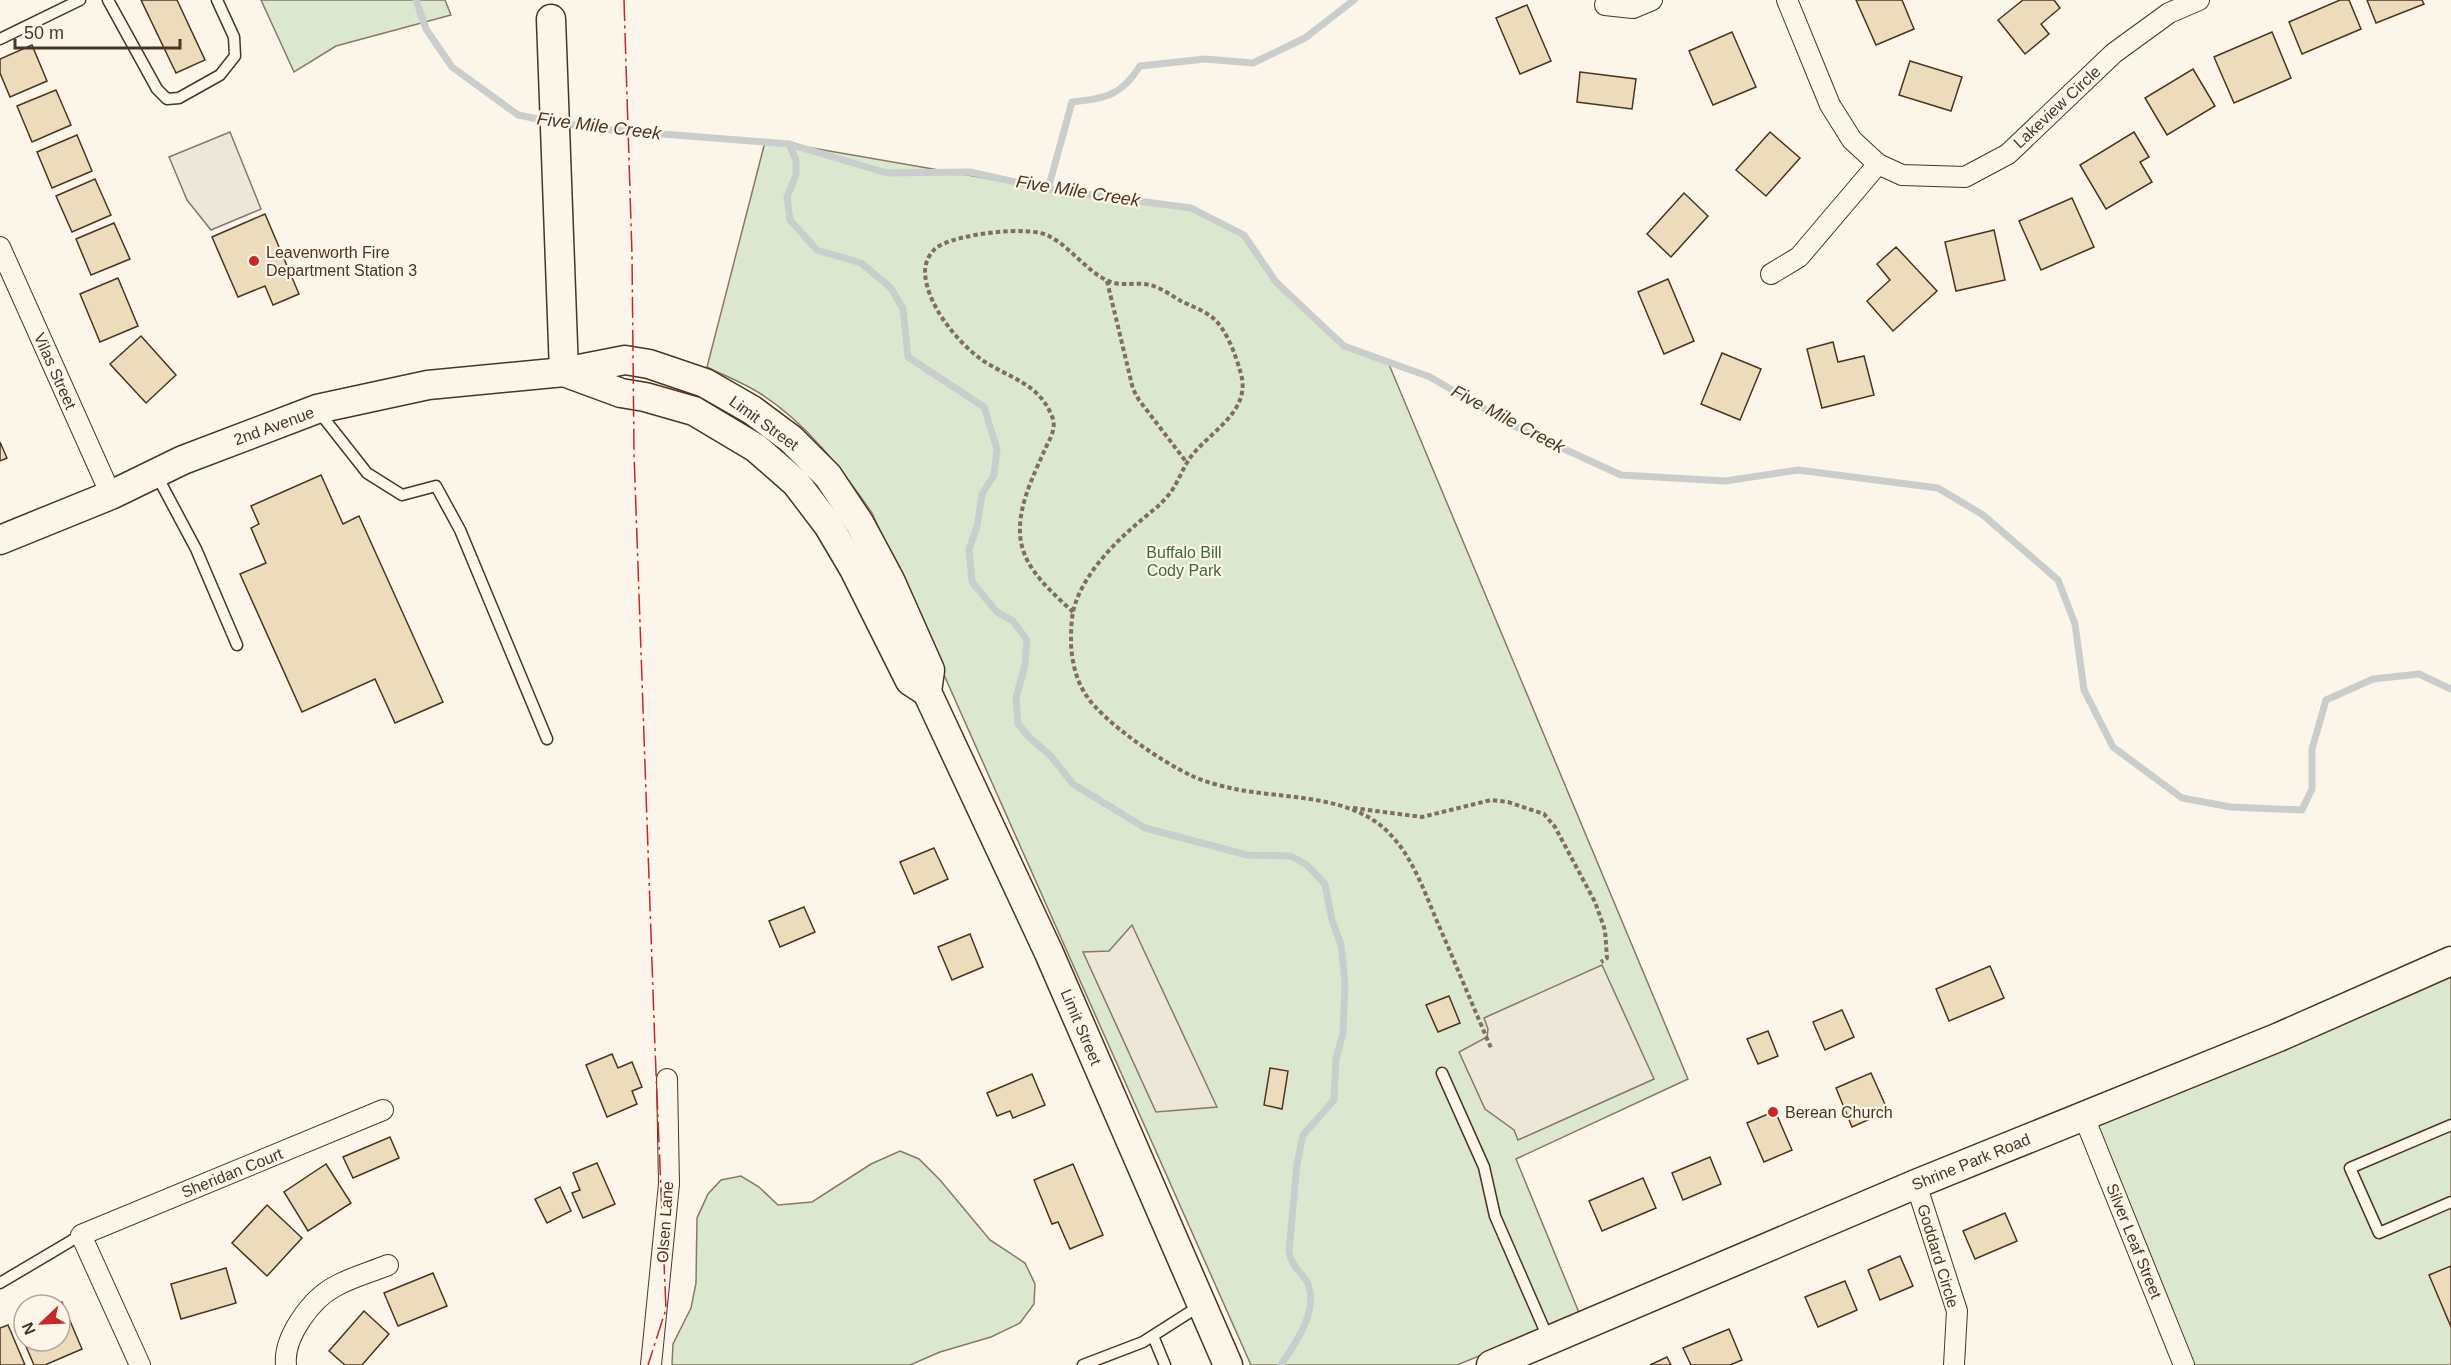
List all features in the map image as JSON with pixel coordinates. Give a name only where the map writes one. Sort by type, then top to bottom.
[{"type":"street","points":[[1605,5],[1633,8],[1652,0]]},
{"type":"street","name":"Lakeview Circle","points":[[1787,0],[1830,105],[1852,140],[1878,164],[1902,174],[1965,177],[2008,154],[2115,53],[2169,13],[2199,0]]},
{"type":"street","points":[[552,6],[564,372]]},
{"type":"street","points":[[1771,274],[1799,257],[1878,164]]},
{"type":"street","name":"Vilas Street","points":[[0,247],[111,495]]},
{"type":"street","name":"Limit Street","points":[[564,372],[625,360],[658,366],[705,383],[752,410],[791,439],[828,476],[860,524],[880,561],[930,670],[927,692],[1049,953],[1227,1365]]},
{"type":"street","name":"2nd Avenue","points":[[0,540],[111,495],[183,460],[317,409],[428,385],[564,372]]},
{"type":"street","name":"Shrine Park Road","points":[[1491,1365],[1916,1184],[2279,1037],[2451,961]]},
{"type":"street","name":"Olsen Lane","points":[[651,1365],[669,1184],[668,1079]]},
{"type":"street","name":"Sheridan Court","points":[[81,1235],[383,1110]]},
{"type":"street","name":"Silver Leaf Street","points":[[2084,1117],[2184,1365]]},
{"type":"street","name":"Goddard Circle","points":[[1916,1184],[1957,1311],[1954,1365]]},
{"type":"street","points":[[81,1235],[140,1365]]},
{"type":"street","points":[[286,1365],[285,1357],[293,1330],[311,1307],[334,1287],[388,1265]]},
{"type":"lane","points":[[0,39],[80,0]]},
{"type":"lane","points":[[108,0],[157,89],[166,99],[179,98],[220,75],[235,56],[234,37],[217,0]]},
{"type":"lane","points":[[317,409],[367,473],[402,495],[436,486],[460,530],[547,739]]},
{"type":"lane","points":[[155,473],[196,549],[237,645]]},
{"type":"lane","points":[[1442,1073],[1484,1167],[1495,1216],[1549,1340]]},
{"type":"lane","points":[[2451,1125],[2350,1168],[2379,1233],[2451,1202]]},
{"type":"lane","points":[[0,1283],[81,1235]]},
{"type":"lane","points":[[1083,1365],[1143,1342],[1201,1305]]},
{"type":"lane","points":[[1153,1336],[1165,1365]]},
{"type":"path","points":[[1073,612],[1037,575],[1022,550],[1023,508],[1028,489],[1052,435],[1055,424],[1053,417],[1040,395],[1016,378],[983,361],[948,327],[936,306],[925,270],[928,258],[936,248],[966,237],[1037,231],[1049,235],[1107,280],[1125,286],[1154,285],[1212,317],[1223,332],[1243,379],[1238,405],[1224,424],[1191,456],[1174,488],[1163,502],[1142,519],[1103,560],[1076,600],[1071,622],[1073,661],[1078,680],[1085,693],[1112,722],[1155,754],[1194,777],[1236,789],[1346,808],[1422,817],[1491,800],[1530,808],[1544,814],[1555,827],[1595,902],[1608,946],[1607,958],[1600,962]]},
{"type":"path","points":[[1107,280],[1133,389],[1187,463]]},
{"type":"path","points":[[1346,808],[1379,824],[1390,834],[1413,866],[1492,1050]]},
{"type":"green space","points":[[261,0],[445,0],[451,15],[336,46],[294,72]]},
{"type":"green space","name":"Buffalo Bill Cody Park","points":[[765,142],[789,144],[1048,189],[1191,208],[1244,235],[1276,282],[1344,346],[1388,362],[1688,1079],[1516,1159],[1580,1315],[1457,1365],[1251,1365],[872,513],[836,464],[793,419],[755,390],[707,367]]},
{"type":"green space","points":[[2451,960],[2451,1365],[2184,1365],[2084,1117]]},
{"type":"green space","points":[[900,1151],[919,1159],[940,1180],[990,1240],[1025,1263],[1035,1284],[1034,1304],[1020,1323],[991,1337],[940,1352],[910,1365],[672,1365],[673,1344],[691,1308],[696,1283],[697,1218],[708,1194],[721,1180],[741,1176],[759,1187],[778,1205],[812,1202],[871,1164]]},
{"type":"shaded area","points":[[230,132],[261,209],[211,230],[187,200],[169,157]]},
{"type":"shaded area","points":[[1132,925],[1217,1107],[1156,1112],[1083,952],[1109,951]]},
{"type":"shaded area","points":[[1602,965],[1654,1079],[1518,1140],[1514,1130],[1485,1109],[1459,1052],[1487,1037],[1488,1029],[1484,1018]]},
{"type":"building","points":[[141,0],[177,0],[205,60],[176,73]]},
{"type":"building","points":[[1856,0],[1902,0],[1914,29],[1876,45]]},
{"type":"building","points":[[2023,0],[2054,0],[2060,8],[2041,24],[2049,34],[2025,54],[1998,20]]},
{"type":"building","points":[[2340,0],[2349,0],[2361,29],[2302,54],[2289,22]]},
{"type":"building","points":[[2367,0],[2422,0],[2424,4],[2376,23]]},
{"type":"building","points":[[1527,5],[1551,61],[1520,74],[1496,18]]},
{"type":"building","points":[[1732,32],[1756,87],[1713,105],[1689,51]]},
{"type":"building","points":[[2272,32],[2291,78],[2234,103],[2214,57]]},
{"type":"building","points":[[32,45],[47,81],[10,97],[0,73],[0,59]]},
{"type":"building","points":[[1910,61],[1962,77],[1951,111],[1899,95]]},
{"type":"building","points":[[2193,69],[2215,106],[2167,135],[2145,98]]},
{"type":"building","points":[[1580,72],[1636,79],[1632,109],[1577,102]]},
{"type":"building","points":[[56,90],[71,125],[32,142],[17,106]]},
{"type":"building","points":[[1770,132],[1800,158],[1766,196],[1736,170]]},
{"type":"building","points":[[2134,132],[2149,157],[2140,162],[2152,182],[2106,209],[2080,165]]},
{"type":"building","points":[[77,135],[92,171],[52,188],[37,152]]},
{"type":"building","points":[[95,179],[111,215],[72,232],[56,196]]},
{"type":"building","points":[[1684,193],[1708,216],[1671,257],[1647,234]]},
{"type":"building","points":[[2072,198],[2094,247],[2041,270],[2019,221]]},
{"type":"building","name":"Leavenworth Fire Department Station 3","points":[[265,214],[299,294],[273,305],[265,286],[238,297],[212,237]]},
{"type":"building","points":[[114,223],[130,259],[91,275],[76,239]]},
{"type":"building","points":[[1994,230],[2005,280],[1956,291],[1945,242]]},
{"type":"building","points":[[1896,247],[1937,291],[1893,331],[1867,301],[1890,280],[1877,264]]},
{"type":"building","points":[[118,278],[138,326],[100,342],[80,294]]},
{"type":"building","points":[[1668,279],[1694,341],[1664,354],[1638,292]]},
{"type":"building","points":[[141,336],[176,375],[146,403],[110,364]]},
{"type":"building","points":[[1833,342],[1838,362],[1864,356],[1874,395],[1822,408],[1807,349]]},
{"type":"building","points":[[1722,353],[1761,369],[1740,420],[1701,404]]},
{"type":"building","points":[[0,442],[7,458],[0,461]]},
{"type":"building","points":[[321,475],[343,524],[359,516],[443,702],[395,723],[375,679],[302,712],[240,574],[266,563],[251,528],[259,524],[251,506]]},
{"type":"building","points":[[934,848],[948,879],[914,894],[900,862]]},
{"type":"building","points":[[804,907],[815,932],[780,947],[769,921]]},
{"type":"building","points":[[970,934],[983,967],[952,980],[938,947]]},
{"type":"building","points":[[1990,966],[2004,998],[1949,1021],[1936,989]]},
{"type":"building","points":[[1449,996],[1460,1023],[1438,1032],[1426,1005]]},
{"type":"building","points":[[1842,1010],[1854,1037],[1825,1050],[1813,1022]]},
{"type":"building","points":[[1768,1031],[1778,1056],[1758,1064],[1747,1039]]},
{"type":"building","points":[[612,1054],[618,1068],[632,1062],[642,1087],[632,1091],[637,1104],[607,1117],[586,1065]]},
{"type":"building","points":[[1270,1068],[1288,1071],[1282,1109],[1264,1105]]},
{"type":"building","points":[[1871,1073],[1888,1111],[1852,1127],[1836,1088]]},
{"type":"building","points":[[1032,1074],[1045,1105],[1013,1118],[1010,1111],[997,1116],[987,1093]]},
{"type":"building","points":[[1775,1111],[1792,1150],[1764,1162],[1747,1123]]},
{"type":"building","points":[[390,1137],[399,1158],[353,1178],[343,1157]]},
{"type":"building","points":[[1710,1157],[1721,1184],[1683,1200],[1672,1173]]},
{"type":"building","points":[[597,1163],[615,1204],[583,1218],[572,1193],[580,1190],[573,1173]]},
{"type":"building","points":[[326,1164],[351,1203],[308,1231],[284,1192]]},
{"type":"building","points":[[1073,1164],[1103,1235],[1070,1249],[1058,1222],[1052,1224],[1034,1180]]},
{"type":"building","points":[[1643,1178],[1656,1208],[1602,1231],[1589,1201]]},
{"type":"building","points":[[560,1187],[571,1211],[547,1223],[535,1199]]},
{"type":"building","points":[[267,1205],[302,1238],[267,1276],[232,1243]]},
{"type":"building","points":[[2005,1213],[2017,1241],[1975,1259],[1963,1231]]},
{"type":"building","points":[[1900,1256],[1913,1286],[1880,1300],[1868,1270]]},
{"type":"building","points":[[2451,1266],[2451,1327],[2429,1275]]},
{"type":"building","points":[[226,1268],[236,1303],[181,1319],[171,1284]]},
{"type":"building","points":[[433,1273],[447,1306],[398,1326],[384,1293]]},
{"type":"building","points":[[1845,1281],[1857,1310],[1818,1327],[1805,1297]]},
{"type":"building","points":[[364,1311],[389,1334],[362,1365],[345,1365],[329,1351]]},
{"type":"building","points":[[8,1325],[12,1334],[12,1353],[20,1353],[25,1365],[0,1365],[0,1328]]},
{"type":"building","points":[[72,1326],[82,1349],[45,1365],[34,1365],[29,1353],[72,1353]]},
{"type":"building","points":[[1729,1329],[1742,1360],[1730,1365],[1691,1365],[1683,1348]]},
{"type":"building","points":[[1667,1357],[1671,1365],[1650,1365]]},
{"type":"waterway","name":"Five Mile Creek","points":[[416,0],[426,29],[452,67],[518,115],[548,121]]},
{"type":"waterway","points":[[1048,189],[1072,102],[1112,94],[1126,84],[1140,66],[1205,59],[1253,63],[1305,38],[1354,0]]},
{"type":"waterway","name":"Five Mile Creek","points":[[562,123],[599,129],[789,144],[887,173],[970,172],[1048,189],[1191,208],[1244,235],[1276,282],[1344,346],[1430,377],[1514,426],[1621,475],[1725,481],[1798,470],[1938,488],[1983,515],[2058,580],[2075,624],[2084,690],[2113,747],[2182,798],[2231,807],[2302,810],[2312,789],[2312,749],[2326,700],[2373,679],[2419,674],[2451,689]]},
{"type":"waterway","points":[[789,144],[796,160],[796,175],[787,197],[790,220],[817,250],[861,263],[891,288],[903,309],[908,357],[984,407],[997,449],[994,475],[982,494],[977,527],[969,549],[972,582],[997,612],[1013,621],[1027,640],[1025,665],[1016,698],[1018,724],[1050,755],[1073,784],[1145,828],[1247,855],[1291,856],[1307,865],[1325,884],[1332,920],[1341,945],[1345,983],[1343,1033],[1336,1059],[1334,1100],[1303,1135],[1297,1164],[1289,1251],[1293,1263],[1307,1282],[1311,1297],[1303,1328],[1281,1365]]},
{"type":"power","points":[[624,0],[632,255],[634,453],[666,1309],[648,1365]]},
{"type":"place","name":"Leavenworth Fire Department Station 3","points":[[254,261]]},
{"type":"place","name":"Berean Church","points":[[1773,1112]]}]
